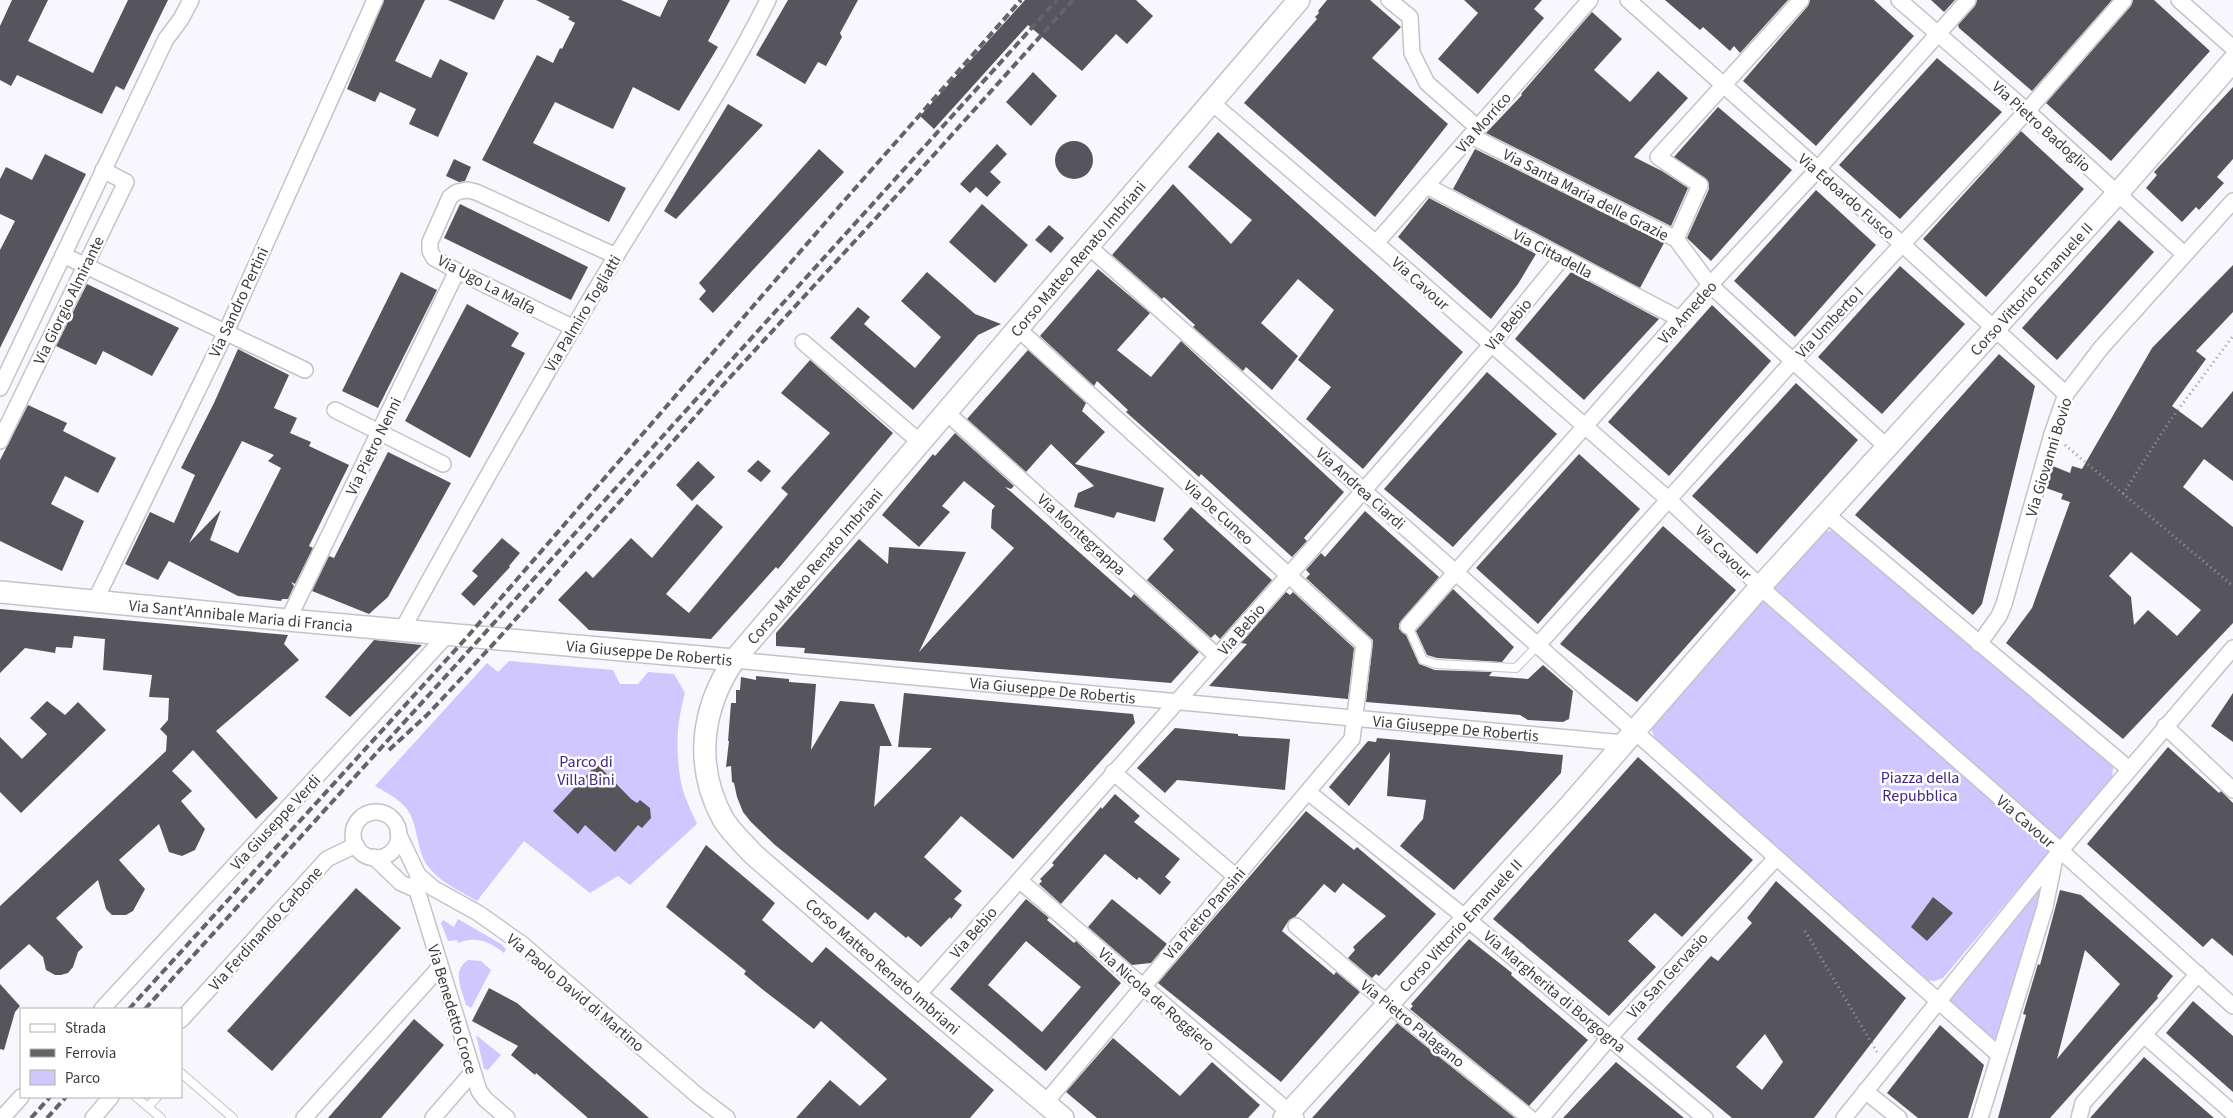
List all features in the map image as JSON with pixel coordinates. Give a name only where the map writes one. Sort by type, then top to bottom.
[{"type":"street","name":"Via Giorgio Almirante","points":[[0,388],[166,39],[181,19],[190,0]]},
{"type":"street","name":"Via Sandro Pertini","points":[[94,601],[226,332],[375,0]]},
{"type":"street","name":"Via Palmiro Togliatti","points":[[402,630],[483,482],[616,256],[700,120],[768,0]]},
{"type":"street","name":"Corso Matteo Renato Imbriani","points":[[1052,1113],[753,854],[736,836],[724,820],[712,795],[706,764],[705,735],[710,706],[720,681],[734,660],[947,413],[1087,245],[1299,0]]},
{"type":"street","name":"Via Santa Maria delle Grazie","points":[[1389,0],[1410,17],[1412,53],[1427,84],[1474,132],[1676,240],[1710,285],[1887,447]]},
{"type":"street","name":"Via Morrico","points":[[1376,243],[1590,0]]},
{"type":"street","name":"Via Edoardo Fusco","points":[[1628,0],[1902,244],[2066,394]]},
{"type":"street","points":[[1676,240],[1700,185],[1658,157],[1801,0]]},
{"type":"street","name":"Via Pietro Badoglio","points":[[1899,0],[2027,111],[2184,254]]},
{"type":"street","name":"Via Amedeo","points":[[1408,626],[1710,285],[1817,170],[1968,0]]},
{"type":"street","name":"Via Umberto I","points":[[1537,646],[1793,361],[2027,111],[2124,0]]},
{"type":"street","points":[[2179,0],[2233,48]]},
{"type":"street","name":"Corso Vittorio Emanuele II","points":[[1826,514],[1993,328],[2117,194],[2233,61]]},
{"type":"street","name":"Via Cavour","points":[[1211,102],[1376,243],[1669,500],[1760,587],[2058,854],[2233,1006]]},
{"type":"street","name":"Via Giorgio Almirante","points":[[0,441],[126,182],[104,170]]},
{"type":"street","name":"Via Cittadella","points":[[1426,186],[1680,319]]},
{"type":"street","name":"Via Ugo La Malfa","points":[[574,328],[434,258],[430,251],[430,242],[450,197],[457,192],[467,190],[476,192],[616,256]]},
{"type":"street","name":"Via Giovanni Bovio","points":[[1979,644],[1999,616],[2004,604],[2052,434],[2066,394],[2101,348],[2233,201]]},
{"type":"street","name":"Via Andrea Ciardi","points":[[1087,245],[1537,646],[1629,738]]},
{"type":"street","points":[[63,255],[305,370]]},
{"type":"street","name":"Via Bebio","points":[[917,996],[1112,772],[1179,701],[1364,490],[1491,344],[1562,258]]},
{"type":"street","name":"Via Pietro Nenni","points":[[288,620],[457,271]]},
{"type":"street","name":"Via De Cuneo","points":[[1017,328],[1364,644],[1354,720]]},
{"type":"street","points":[[803,342],[921,443]]},
{"type":"street","points":[[335,410],[442,464]]},
{"type":"street","name":"Via Montegrappa","points":[[947,413],[1218,656]]},
{"type":"street","points":[[2000,1055],[1776,858],[1629,738],[1826,514],[2130,769]]},
{"type":"street","name":"Via Sant'Annibale Maria di Francia","points":[[0,592],[482,637]]},
{"type":"street","name":"Via Giuseppe Verdi","points":[[103,1008],[448,634]]},
{"type":"street","name":"Via Giuseppe De Robertis","points":[[482,637],[1179,701],[1354,720],[1629,738]]},
{"type":"street","points":[[1844,1118],[1885,1065],[2058,854],[2233,648]]},
{"type":"street","name":"Via Pietro Pansini","points":[[1052,1113],[1141,986],[1352,738],[1354,720]]},
{"type":"street","points":[[2165,726],[2233,790]]},
{"type":"street","name":"Corso Vittorio Emanuele II","points":[[1290,1116],[1388,1004],[1629,738]]},
{"type":"street","points":[[1112,772],[1235,876]]},
{"type":"street","name":"Via Margherita di Borgogna","points":[[1308,792],[1466,918],[1706,1118]]},
{"type":"street","points":[[381,812],[393,820],[398,833],[394,848],[389,853],[374,857],[367,856],[356,846],[354,830],[360,818],[366,814],[381,812]]},
{"type":"street","name":"Via Benedetto Croce","points":[[398,833],[418,882],[440,967],[472,1073],[479,1091],[485,1099],[507,1118]]},
{"type":"street","name":"Via Ferdinando Carbone","points":[[182,1019],[327,859],[356,846]]},
{"type":"street","points":[[1980,1118],[2044,907],[2058,854]]},
{"type":"street","name":"Via Paolo David di Martino","points":[[374,857],[401,883],[418,882],[433,888],[478,913],[522,944],[698,1096],[727,1118]]},
{"type":"street","name":"Via San Gervasio","points":[[1541,1118],[1610,1037],[1776,858]]},
{"type":"street","name":"Via Nicola de Roggiero","points":[[1019,880],[1290,1116]]},
{"type":"street","name":"Via Pietro Palagano","points":[[1296,926],[1388,1004],[1530,1118]]},
{"type":"street","points":[[304,1118],[440,967]]},
{"type":"street","points":[[2078,1117],[2083,1104],[2198,974]]},
{"type":"street","points":[[2144,1035],[2233,1113]]},
{"type":"street","points":[[434,1118],[472,1073]]},
{"type":"street","points":[[1865,1091],[1899,1118]]},
{"type":"street","points":[[2,1118],[20,1098]]},
{"type":"street","points":[[93,1118],[110,1098]]},
{"type":"lane","points":[[1408,626],[1423,660],[1436,664],[1516,668],[1537,646]]},
{"type":"lane","points":[[182,1074],[232,1118]]},
{"type":"lane","points":[[137,1098],[161,1118]]},
{"type":"lane","points":[[148,1107],[156,1098]]},
{"type":"path","points":[[2123,494],[2169,422],[2233,336]]},
{"type":"path","points":[[2052,434],[2233,586]]},
{"type":"path","points":[[1805,931],[1885,1065]]},
{"type":"green space","name":"Piazza della Repubblica","points":[[1833,530],[2111,762],[2113,769],[2112,777],[1943,978],[1934,981],[1926,980],[1655,739],[1651,729],[1654,722],[1824,532]]},
{"type":"green space","name":"Parco di Villa Bini","points":[[509,661],[613,670],[620,684],[638,684],[648,672],[674,674],[685,693],[678,728],[678,763],[683,792],[697,824],[630,885],[618,876],[590,893],[524,841],[477,901],[450,886],[432,871],[423,859],[413,821],[406,808],[399,801],[375,786],[487,663],[498,672]]},
{"type":"green space","points":[[2038,886],[2041,893],[1994,1043],[1945,1000]]},
{"type":"green space","points":[[458,919],[501,944],[506,949],[504,953],[493,945],[482,941],[471,940],[458,943],[457,940],[448,941],[441,923],[443,920],[454,927]]},
{"type":"green space","points":[[468,960],[481,961],[491,970],[471,1008],[466,1005],[459,981],[460,969]]},
{"type":"green space","points":[[476,1035],[501,1055],[488,1070],[484,1069]]},
{"type":"building","points":[[12,0],[48,0],[28,41],[93,73],[128,0],[168,0],[124,90],[116,86],[102,114],[17,75],[11,86],[0,80],[0,26]]},
{"type":"building","points":[[384,0],[425,0],[395,61],[431,78],[440,59],[468,73],[438,137],[409,124],[416,109],[380,92],[375,102],[347,89]]},
{"type":"building","points":[[448,0],[504,0],[494,20]]},
{"type":"building","points":[[536,0],[621,0],[660,17],[668,0],[730,0],[708,41],[718,47],[679,111],[633,87],[613,129],[555,102],[533,143],[626,188],[609,222],[482,160],[537,55],[553,63],[575,23],[568,19],[570,17]]},
{"type":"building","points":[[788,0],[858,0],[840,33],[842,37],[826,66],[818,62],[805,84],[756,55]]},
{"type":"building","points":[[1025,0],[1136,0],[1153,16],[1127,44],[1116,34],[1082,71],[1028,25],[934,129],[920,116]]},
{"type":"building","points":[[1327,0],[1370,0],[1401,27],[1372,58],[1448,124],[1375,217],[1244,103],[1317,19],[1315,17],[1319,13],[1318,11]]},
{"type":"building","points":[[1464,0],[1542,0],[1534,9],[1544,18],[1478,94],[1438,59],[1478,13]]},
{"type":"building","points":[[1665,0],[1788,0],[1740,53],[1734,46],[1730,51],[1703,27],[1700,30]]},
{"type":"building","points":[[1810,0],[1874,0],[1914,36],[1816,146],[1743,81],[1808,6]]},
{"type":"building","points":[[1931,0],[1955,0],[1944,12]]},
{"type":"building","points":[[1977,0],[2112,0],[2032,91],[1959,28],[1958,25],[1975,6]]},
{"type":"building","points":[[2133,0],[2154,0],[2210,51],[2111,161],[2046,103],[2131,6]]},
{"type":"building","points":[[1592,12],[1622,39],[1594,70],[1630,102],[1658,71],[1688,98],[1634,157],[1662,171],[1688,188],[1671,226],[1486,133],[1522,95]]},
{"type":"building","points":[[1937,58],[2002,112],[1900,219],[1839,165]]},
{"type":"building","points":[[1033,72],[1057,96],[1031,126],[1006,102]]},
{"type":"building","points":[[2233,87],[2233,159],[2217,177],[2224,183],[2199,210],[2196,207],[2182,222],[2146,188],[2157,175],[2154,172]]},
{"type":"building","points":[[728,104],[763,125],[676,219],[664,211]]},
{"type":"building","points":[[1718,107],[1792,170],[1711,261],[1687,238],[1709,189],[1708,181],[1674,157]]},
{"type":"building","points":[[2021,131],[2084,189],[1986,297],[1923,239]]},
{"type":"building","points":[[1218,132],[1463,352],[1363,469],[1306,419],[1331,387],[1298,360],[1334,310],[1298,279],[1261,323],[1298,356],[1272,390],[1246,367],[1243,371],[1193,327],[1195,325],[1164,297],[1162,299],[1112,255],[1173,184],[1231,244],[1252,220],[1188,167]]},
{"type":"building","points":[[1074,141],[1088,146],[1093,160],[1088,174],[1074,179],[1060,174],[1055,160],[1060,146]]},
{"type":"building","points":[[997,144],[1007,154],[990,172],[1001,182],[987,197],[976,187],[970,193],[960,184]]},
{"type":"building","points":[[819,149],[844,172],[713,313],[699,299],[706,291],[699,283]]},
{"type":"building","points":[[1475,149],[1664,243],[1640,288],[1453,189]]},
{"type":"building","points":[[45,154],[86,174],[0,348],[0,250],[15,221],[0,214],[0,179],[6,167],[32,180]]},
{"type":"building","points":[[454,159],[471,167],[465,181],[459,182],[446,176]]},
{"type":"building","points":[[1816,190],[1876,245],[1795,337],[1734,281]]},
{"type":"building","points":[[1429,198],[1536,254],[1518,284],[1491,319],[1398,237]]},
{"type":"building","points":[[460,204],[588,267],[571,300],[444,238]]},
{"type":"building","points":[[982,204],[1028,245],[995,283],[949,242]]},
{"type":"building","points":[[2119,220],[2154,252],[2057,360],[2022,328]]},
{"type":"building","points":[[1049,225],[1064,238],[1051,253],[1035,240]]},
{"type":"building","points":[[2233,265],[2233,312],[2196,351],[2206,359],[2172,406],[2202,428],[2233,391],[2233,481],[2204,459],[2183,487],[2233,527],[2233,623],[2123,739],[2006,643],[2032,608],[2070,502],[2061,499],[2063,494],[2046,488],[2053,466],[2070,473],[2072,466],[2082,469],[2152,348]],"holes":[[[2131,552],[2201,610],[2177,636],[2148,610],[2134,625],[2131,597],[2109,576]]]},
{"type":"building","points":[[1900,266],[1965,324],[1882,414],[1818,357]]},
{"type":"building","points":[[1098,269],[1150,313],[1117,350],[1151,377],[1181,341],[1344,492],[1304,538],[1307,541],[1292,557],[1201,474],[1199,477],[1126,412],[1128,410],[1097,381],[1094,386],[1040,336]]},
{"type":"building","points":[[401,272],[437,290],[378,408],[342,391]]},
{"type":"building","points":[[927,272],[975,314],[1001,324],[978,335],[913,410],[830,338],[858,307],[870,317],[864,324],[915,368],[941,337],[901,301]]},
{"type":"building","points":[[1571,272],[1659,319],[1584,400],[1515,339]]},
{"type":"building","points":[[87,284],[179,328],[152,376],[103,351],[96,365],[56,346]]},
{"type":"building","points":[[467,304],[519,333],[511,346],[525,353],[470,458],[405,421]]},
{"type":"building","points":[[1712,305],[1771,361],[1669,476],[1608,422]]},
{"type":"building","points":[[238,349],[289,375],[274,408],[297,418],[290,433],[311,442],[309,446],[349,465],[309,546],[313,548],[295,584],[291,582],[294,586],[288,599],[282,599],[281,601],[238,596],[169,561],[158,580],[125,564],[150,512],[174,523],[195,475],[181,468],[214,403]],"holes":[[[242,441],[274,455],[268,461],[281,468],[238,553],[210,540],[221,510],[189,543]]]},
{"type":"building","points":[[1028,350],[1086,403],[1082,411],[1105,432],[1075,464],[1164,488],[1155,522],[1117,512],[1114,518],[1074,507],[1078,493],[1094,486],[1051,444],[1026,472],[967,419]]},
{"type":"building","points":[[1999,354],[2035,386],[1982,604],[1973,615],[1855,515]]},
{"type":"building","points":[[810,360],[893,433],[778,569],[776,567],[711,639],[589,630],[558,600],[586,571],[593,578],[631,538],[652,558],[697,504],[723,527],[666,594],[689,613],[788,494],[781,488],[830,433],[781,393]]},
{"type":"building","points":[[1487,372],[1557,434],[1453,547],[1384,489]]},
{"type":"building","points":[[1796,383],[1858,440],[1757,554],[1692,496]]},
{"type":"building","points":[[28,405],[67,423],[63,431],[116,458],[98,493],[65,476],[51,504],[84,521],[62,571],[0,541],[0,460]]},
{"type":"building","points":[[955,433],[1014,486],[1011,489],[1005,487],[1131,598],[1134,594],[1199,652],[1171,683],[804,653],[805,648],[776,646],[776,633],[859,539],[888,564],[889,547],[966,552],[919,652],[1014,548],[991,528],[992,510],[995,506],[964,481],[942,506],[950,512],[919,547],[882,515],[933,454],[935,456]]},
{"type":"building","points":[[388,452],[451,483],[388,597],[369,614],[312,591],[329,556],[334,558]]},
{"type":"building","points":[[1579,454],[1640,509],[1538,624],[1476,568]]},
{"type":"building","points":[[758,460],[771,471],[761,482],[747,471]]},
{"type":"building","points":[[698,461],[715,477],[692,501],[676,485]]},
{"type":"building","points":[[1191,507],[1272,580],[1220,639],[1215,634],[1211,638],[1147,580],[1174,550],[1163,539]]},
{"type":"building","points":[[1365,511],[1439,577],[1399,624],[1399,629],[1406,635],[1419,664],[1435,670],[1492,672],[1489,676],[1528,679],[1543,665],[1573,691],[1569,719],[1563,722],[1528,720],[1520,715],[1366,702],[1373,640],[1306,578],[1310,574],[1306,570],[1321,553],[1325,557]]},
{"type":"building","points":[[1663,526],[1736,590],[1637,702],[1560,644]]},
{"type":"building","points":[[502,538],[520,553],[510,567],[474,606],[461,594],[478,576],[472,571]]},
{"type":"building","points":[[1453,589],[1514,647],[1502,662],[1437,658],[1427,655],[1416,631]]},
{"type":"building","points":[[1286,592],[1290,595],[1293,592],[1354,648],[1348,699],[1209,686],[1247,644],[1241,643]]},
{"type":"building","points":[[0,609],[288,635],[284,644],[299,660],[216,731],[278,798],[256,819],[193,750],[172,771],[192,791],[181,801],[205,829],[195,850],[182,856],[169,852],[159,824],[119,860],[145,889],[133,911],[126,915],[112,915],[106,909],[98,880],[56,918],[83,947],[78,952],[73,967],[68,973],[61,975],[55,975],[46,970],[43,957],[29,944],[0,970],[0,906],[166,751],[167,736],[160,729],[168,720],[169,698],[149,697],[152,675],[103,670],[105,639],[74,636],[72,648],[56,647],[55,653],[25,648],[0,673]]},
{"type":"building","points":[[374,640],[422,645],[350,717],[325,697]]},
{"type":"building","points":[[756,676],[789,679],[789,682],[816,684],[811,750],[840,701],[874,704],[892,746],[880,746],[874,807],[932,748],[898,747],[904,693],[1133,714],[1135,723],[1013,859],[961,816],[924,857],[962,891],[954,899],[962,905],[951,919],[950,917],[921,947],[908,936],[906,938],[875,912],[868,920],[775,845],[743,812],[734,783],[732,782],[731,766],[726,767],[731,703],[736,703],[736,690],[740,690],[741,677],[756,680]]},
{"type":"building","points":[[2233,693],[2233,742],[2211,726]]},
{"type":"building","points":[[47,701],[65,715],[78,702],[106,730],[21,813],[0,792],[0,737],[22,759],[47,734],[30,718]]},
{"type":"building","points":[[1175,728],[1238,734],[1238,736],[1290,739],[1285,790],[1177,780],[1165,793],[1137,768]]},
{"type":"building","points":[[1377,738],[1563,755],[1561,773],[1454,890],[1400,846],[1423,819],[1426,800],[1387,796],[1390,752],[1349,806],[1329,787],[1368,741],[1376,742]]},
{"type":"building","points":[[2168,747],[2219,793],[2221,791],[2233,803],[2233,956],[2212,938],[2203,947],[2087,844]]},
{"type":"building","points":[[1638,757],[1753,860],[1682,937],[1655,913],[1628,941],[1656,967],[1609,1016],[1493,919]]},
{"type":"building","points":[[597,764],[631,799],[637,803],[640,800],[650,808],[651,818],[642,828],[638,825],[615,852],[585,825],[578,834],[553,811]]},
{"type":"building","points":[[1115,794],[1140,816],[1134,822],[1180,859],[1165,877],[1171,882],[1160,895],[1139,877],[1137,880],[1105,854],[1061,904],[1039,884],[1042,881],[1040,879],[1054,865],[1052,863],[1101,807],[1102,809]]},
{"type":"building","points":[[1306,811],[1354,850],[1357,847],[1436,914],[1379,976],[1376,974],[1372,978],[1348,958],[1355,950],[1353,947],[1386,916],[1343,883],[1335,893],[1324,884],[1295,917],[1289,920],[1282,931],[1334,975],[1336,972],[1360,992],[1281,1082],[1158,983]]},
{"type":"building","points":[[706,845],[775,903],[762,920],[812,963],[826,947],[994,1090],[970,1118],[796,1118],[830,1080],[860,1106],[887,1079],[821,1021],[814,1029],[762,989],[744,974],[746,971],[666,907]]},
{"type":"building","points":[[1776,881],[1906,998],[1814,1118],[1732,1118],[1637,1039],[1711,956],[1718,961],[1752,923],[1747,918]],"holes":[[[1765,1034],[1783,1062],[1762,1090],[1736,1067]]]},
{"type":"building","points":[[356,888],[401,928],[272,1071],[227,1031]]},
{"type":"building","points":[[2060,890],[2081,895],[2173,976],[2157,996],[2158,998],[2050,1118],[1998,1118],[2026,1015],[2023,1014],[2038,964],[2040,965]],"holes":[[[2085,950],[2120,984],[2057,1059]]]},
{"type":"building","points":[[1933,897],[1953,913],[1927,941],[1911,927]]},
{"type":"building","points":[[1026,899],[1049,918],[1047,920],[1074,943],[1076,941],[1121,983],[1046,1071],[950,989]],"holes":[[[1026,941],[1081,987],[1042,1032],[988,985]]]},
{"type":"building","points":[[1112,899],[1167,944],[1151,963],[1132,965],[1088,927]]},
{"type":"building","points":[[1469,939],[1512,973],[1511,975],[1588,1040],[1529,1106],[1410,1009],[1413,1006],[1411,1004]]},
{"type":"building","points":[[0,984],[20,1006],[15,1012],[4,1050],[0,1049]]},
{"type":"building","points":[[489,988],[517,1003],[649,1118],[588,1118],[536,1073],[535,1075],[511,1055],[518,1046],[472,1021]]},
{"type":"building","points":[[2193,1001],[2233,1036],[2233,1092],[2166,1033]]},
{"type":"building","points":[[414,1019],[444,1045],[381,1118],[328,1118]]},
{"type":"building","points":[[1397,1023],[1515,1118],[1312,1118]]},
{"type":"building","points":[[1940,1025],[1984,1065],[1968,1118],[1918,1118],[1887,1093]]},
{"type":"building","points":[[1113,1038],[1180,1096],[1212,1062],[1260,1105],[1248,1118],[1097,1118],[1066,1092]]},
{"type":"building","points":[[2144,1057],[2176,1085],[2214,1118],[2090,1118]]},
{"type":"building","points":[[1616,1062],[1684,1118],[1563,1118]]},
{"type":"railway","points":[[130,1008],[468,636],[844,201],[1021,0]]},
{"type":"railway","points":[[146,1008],[1057,0]]},
{"type":"railway","points":[[389,750],[428,714],[498,639],[724,384],[1073,0]]},
{"type":"railway","points":[[31,1118],[49,1098]]},
{"type":"railway","points":[[47,1118],[65,1098]]}]
